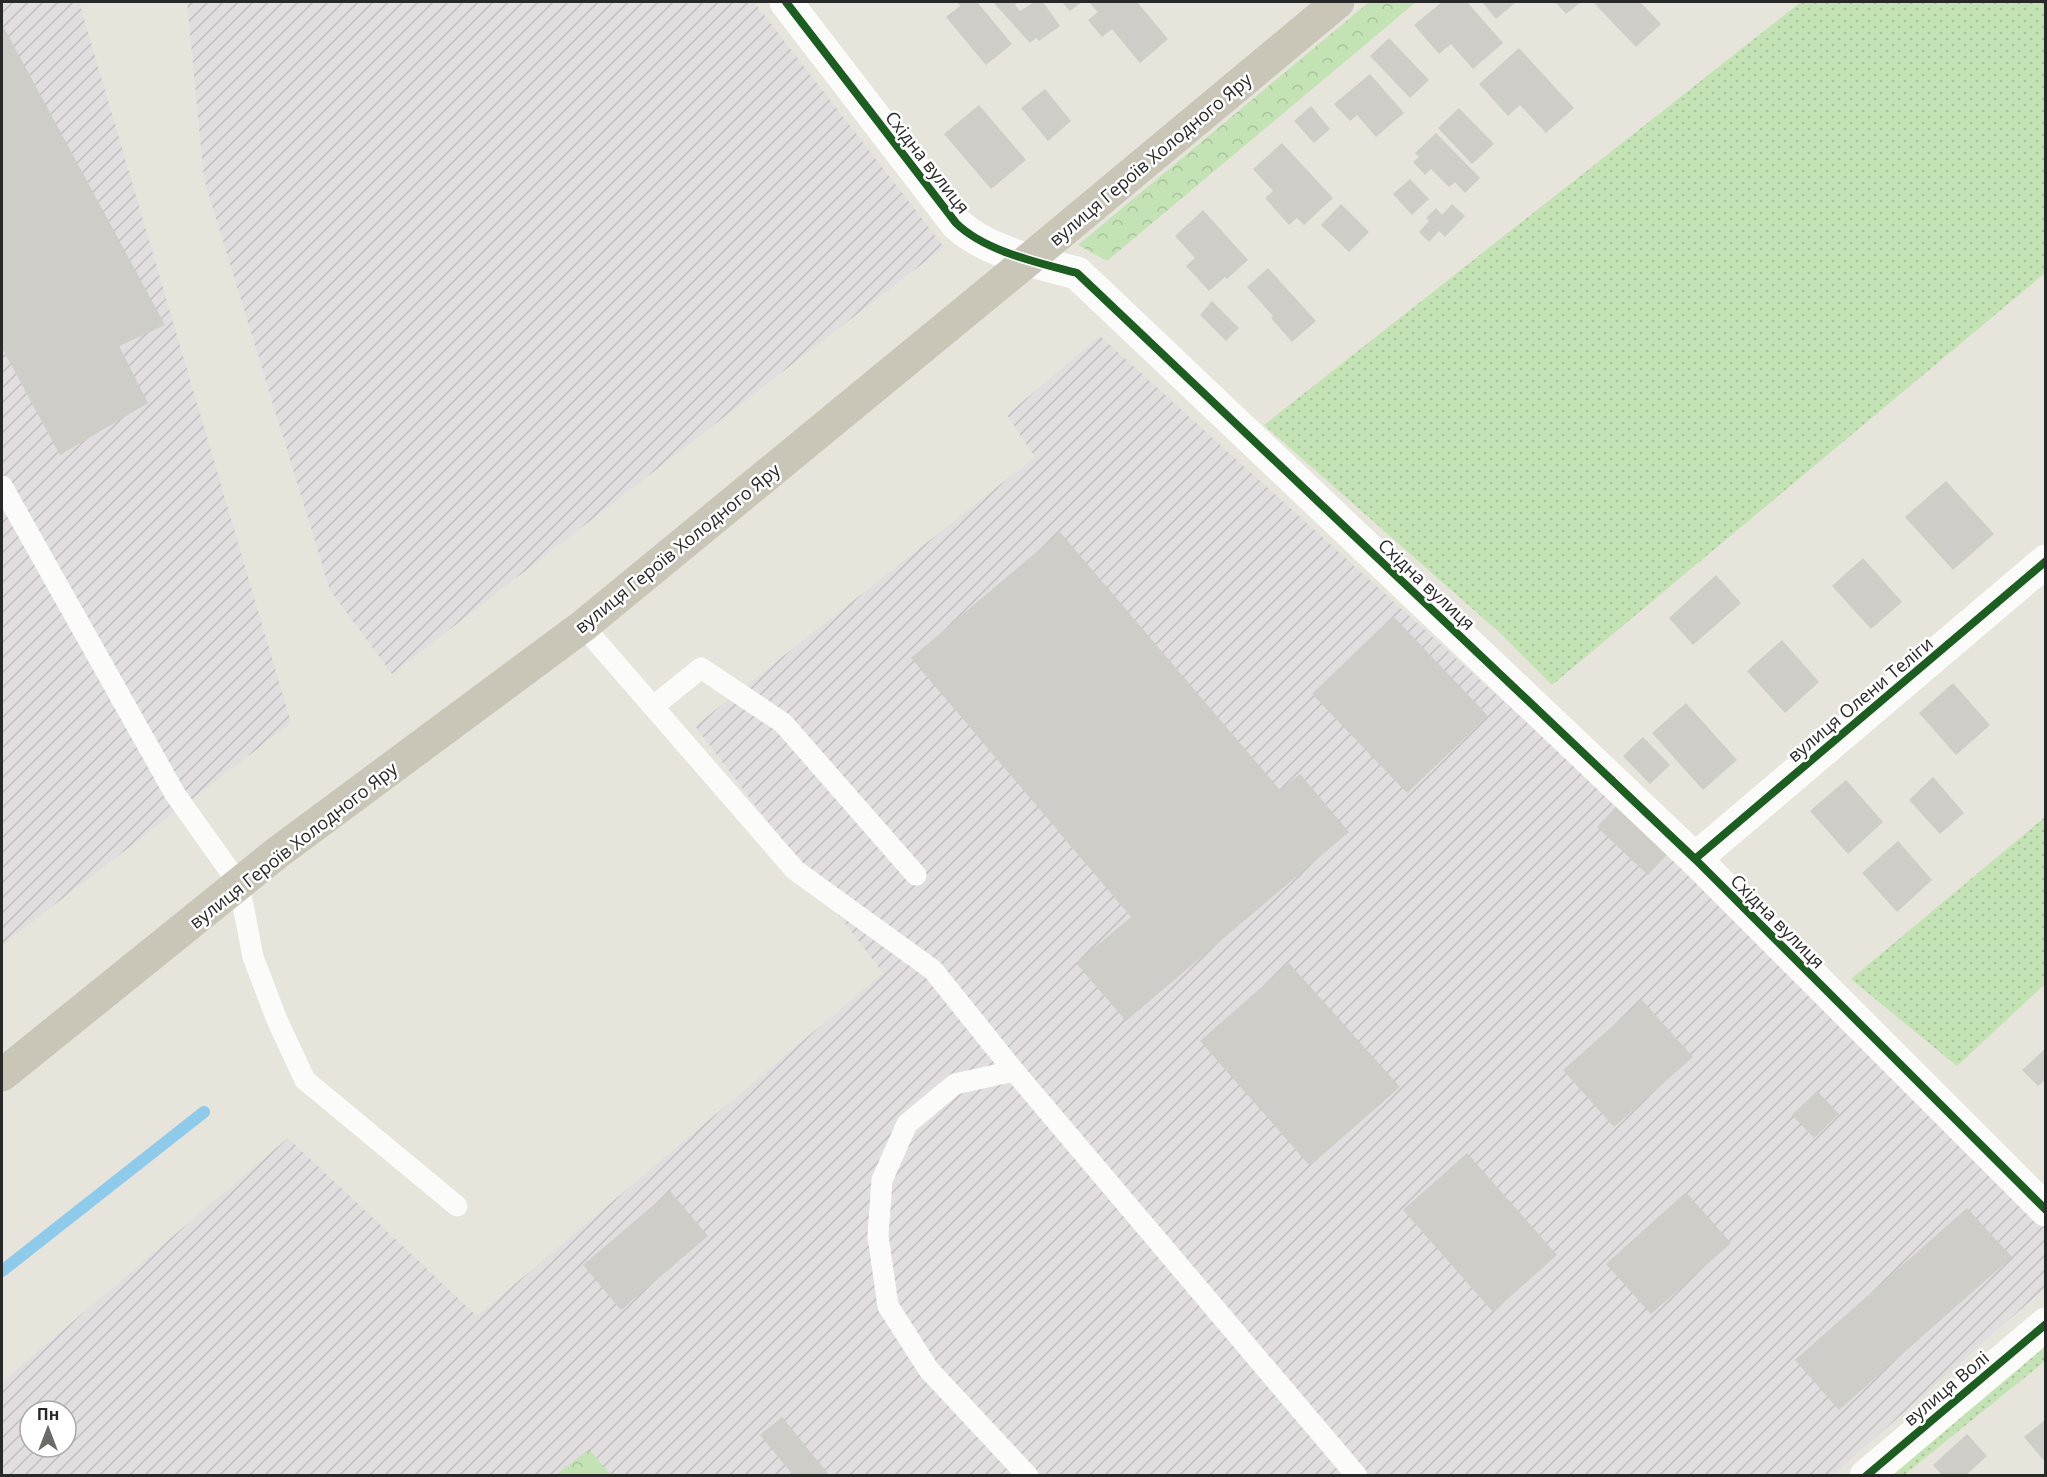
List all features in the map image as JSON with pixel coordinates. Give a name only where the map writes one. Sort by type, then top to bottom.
[{"type":"main road","name":"вулиця Героїв Холодного Яру","points":[[2,1075],[277,853],[583,626],[1028,261],[1338,2]]},
{"type":"street","name":"Східна вулиця","points":[[786,2],[956,223],[968,235],[1028,261],[1077,273],[1695,859],[2046,1210]]},
{"type":"street","name":"вулиця Олени Теліги","points":[[1695,859],[2046,561]]},
{"type":"street","name":"вулиця Волі","points":[[1866,1476],[2046,1324]]},
{"type":"lane","points":[[2,486],[175,794],[239,884],[253,957],[305,1080],[457,1206]]},
{"type":"lane","points":[[583,626],[795,870],[933,970],[1014,1071],[1357,1476]]},
{"type":"lane","points":[[654,706],[701,668],[783,723],[916,875]]},
{"type":"lane","points":[[1014,1071],[955,1084],[907,1124],[882,1180],[878,1236],[888,1306],[929,1370],[1028,1476]]},
{"type":"shaded area","points":[[2,2],[79,2],[291,723],[2,945]]},
{"type":"shaded area","points":[[187,2],[754,2],[944,247],[392,674],[330,590],[204,179]]},
{"type":"shaded area","points":[[1100,336],[1657,840],[2045,1224],[2045,1288],[1833,1475],[611,1476],[589,1449],[556,1476],[2,1475],[2,1382],[288,1138],[477,1316],[883,973],[695,726],[1035,457],[1007,415]]},
{"type":"green space","points":[[1369,2],[1416,2],[1107,261],[1078,245]]},
{"type":"green space","points":[[1801,2],[2045,2],[2045,273],[1552,685],[1500,633],[1264,425]]},
{"type":"green space","points":[[2045,817],[2045,984],[1957,1066],[1851,979]]},
{"type":"green space","points":[[2045,1339],[2045,1361],[1904,1475],[1883,1476]]},
{"type":"green space","points":[[589,1449],[611,1475],[556,1475]]},
{"type":"building","points":[[957,2],[977,2],[1012,44],[986,65],[946,17],[960,6]]},
{"type":"building","points":[[993,2],[1018,2],[1015,5],[1020,11],[1034,2],[1043,2],[1060,26],[1039,41],[1036,38],[1030,43]]},
{"type":"building","points":[[1062,2],[1082,2],[1070,11]]},
{"type":"building","points":[[1089,2],[1137,2],[1168,39],[1140,63],[1112,29],[1102,37],[1088,20],[1098,12]]},
{"type":"building","points":[[1442,2],[1467,2],[1503,43],[1473,69],[1451,44],[1439,54],[1414,25]]},
{"type":"building","points":[[1482,2],[1516,2],[1496,19]]},
{"type":"building","points":[[1555,2],[1581,2],[1566,14]]},
{"type":"building","points":[[1593,2],[1640,2],[1661,24],[1636,47]]},
{"type":"building","points":[[2,24],[165,325],[119,346],[148,403],[60,455],[2,348]]},
{"type":"building","points":[[1389,38],[1429,80],[1410,98],[1370,56]]},
{"type":"building","points":[[1519,48],[1574,108],[1546,133],[1520,105],[1508,116],[1479,84]]},
{"type":"building","points":[[1370,74],[1404,113],[1376,137],[1357,115],[1350,121],[1334,104]]},
{"type":"building","points":[[1045,89],[1071,121],[1048,141],[1021,108]]},
{"type":"building","points":[[979,105],[1026,160],[991,189],[944,134]]},
{"type":"building","points":[[1311,106],[1330,129],[1314,143],[1294,121]]},
{"type":"building","points":[[1459,108],[1494,144],[1472,164],[1438,128]]},
{"type":"building","points":[[1436,133],[1480,178],[1465,193],[1455,182],[1449,187],[1431,169],[1425,175],[1413,162],[1419,157],[1415,153]]},
{"type":"building","points":[[1282,143],[1333,198],[1304,225],[1297,218],[1289,225],[1265,198],[1273,191],[1253,169]]},
{"type":"building","points":[[1410,179],[1429,199],[1412,215],[1393,194]]},
{"type":"building","points":[[1341,204],[1369,232],[1349,252],[1321,225]]},
{"type":"building","points":[[1452,204],[1465,216],[1445,237],[1439,231],[1429,242],[1419,232],[1429,221],[1426,218],[1436,208],[1442,215]]},
{"type":"building","points":[[1203,210],[1248,260],[1227,279],[1225,277],[1209,291],[1186,266],[1195,258],[1175,236]]},
{"type":"building","points":[[1268,268],[1316,321],[1292,342],[1247,287]]},
{"type":"building","points":[[1212,301],[1239,328],[1226,341],[1200,315]]},
{"type":"building","points":[[1946,481],[1994,534],[1953,570],[1905,517]]},
{"type":"building","points":[[1060,532],[1280,790],[1300,774],[1349,832],[1126,1021],[1076,963],[1131,917],[911,658]]},
{"type":"building","points":[[1863,558],[1902,602],[1871,629],[1832,586]]},
{"type":"building","points":[[1716,575],[1741,603],[1693,645],[1669,618]]},
{"type":"building","points":[[1393,616],[1488,716],[1407,793],[1312,694]]},
{"type":"building","points":[[1782,640],[1819,682],[1785,713],[1747,671]]},
{"type":"building","points":[[1953,683],[1990,725],[1956,755],[1919,713]]},
{"type":"building","points":[[1686,703],[1737,760],[1703,790],[1652,733]]},
{"type":"building","points":[[1643,737],[1670,765],[1650,784],[1623,756]]},
{"type":"building","points":[[1933,777],[1964,813],[1940,834],[1909,800]]},
{"type":"building","points":[[1846,780],[1883,822],[1848,854],[1810,811]]},
{"type":"building","points":[[1623,799],[1674,847],[1648,875],[1597,827]]},
{"type":"building","points":[[1898,841],[1932,880],[1897,912],[1862,873]]},
{"type":"building","points":[[1289,963],[1400,1087],[1310,1166],[1200,1041]]},
{"type":"building","points":[[1642,1000],[1693,1057],[1614,1127],[1563,1070]]},
{"type":"building","points":[[2046,1048],[2046,1079],[2038,1086],[2022,1070]]},
{"type":"building","points":[[1817,1091],[1839,1114],[1814,1138],[1792,1115]]},
{"type":"building","points":[[1467,1153],[1557,1255],[1493,1312],[1403,1210]]},
{"type":"building","points":[[670,1191],[708,1236],[621,1310],[583,1265]]},
{"type":"building","points":[[1686,1192],[1731,1243],[1651,1314],[1606,1264]]},
{"type":"building","points":[[1967,1208],[2012,1257],[1839,1410],[1795,1360]]},
{"type":"building","points":[[782,1417],[830,1476],[794,1476],[760,1435]]},
{"type":"building","points":[[2046,1419],[2046,1463],[2024,1437]]},
{"type":"building","points":[[1967,1434],[1987,1456],[1965,1476],[1943,1476],[1933,1465]]},
{"type":"waterway","points":[[2,1271],[204,1112]]},
{"type":"cycle path","points":[[786,2],[956,223],[981,241],[1013,255],[1077,273],[1695,859],[2046,1210]]},
{"type":"cycle path","points":[[1695,859],[2046,561]]},
{"type":"cycle path","points":[[1866,1476],[2046,1324]]}]
